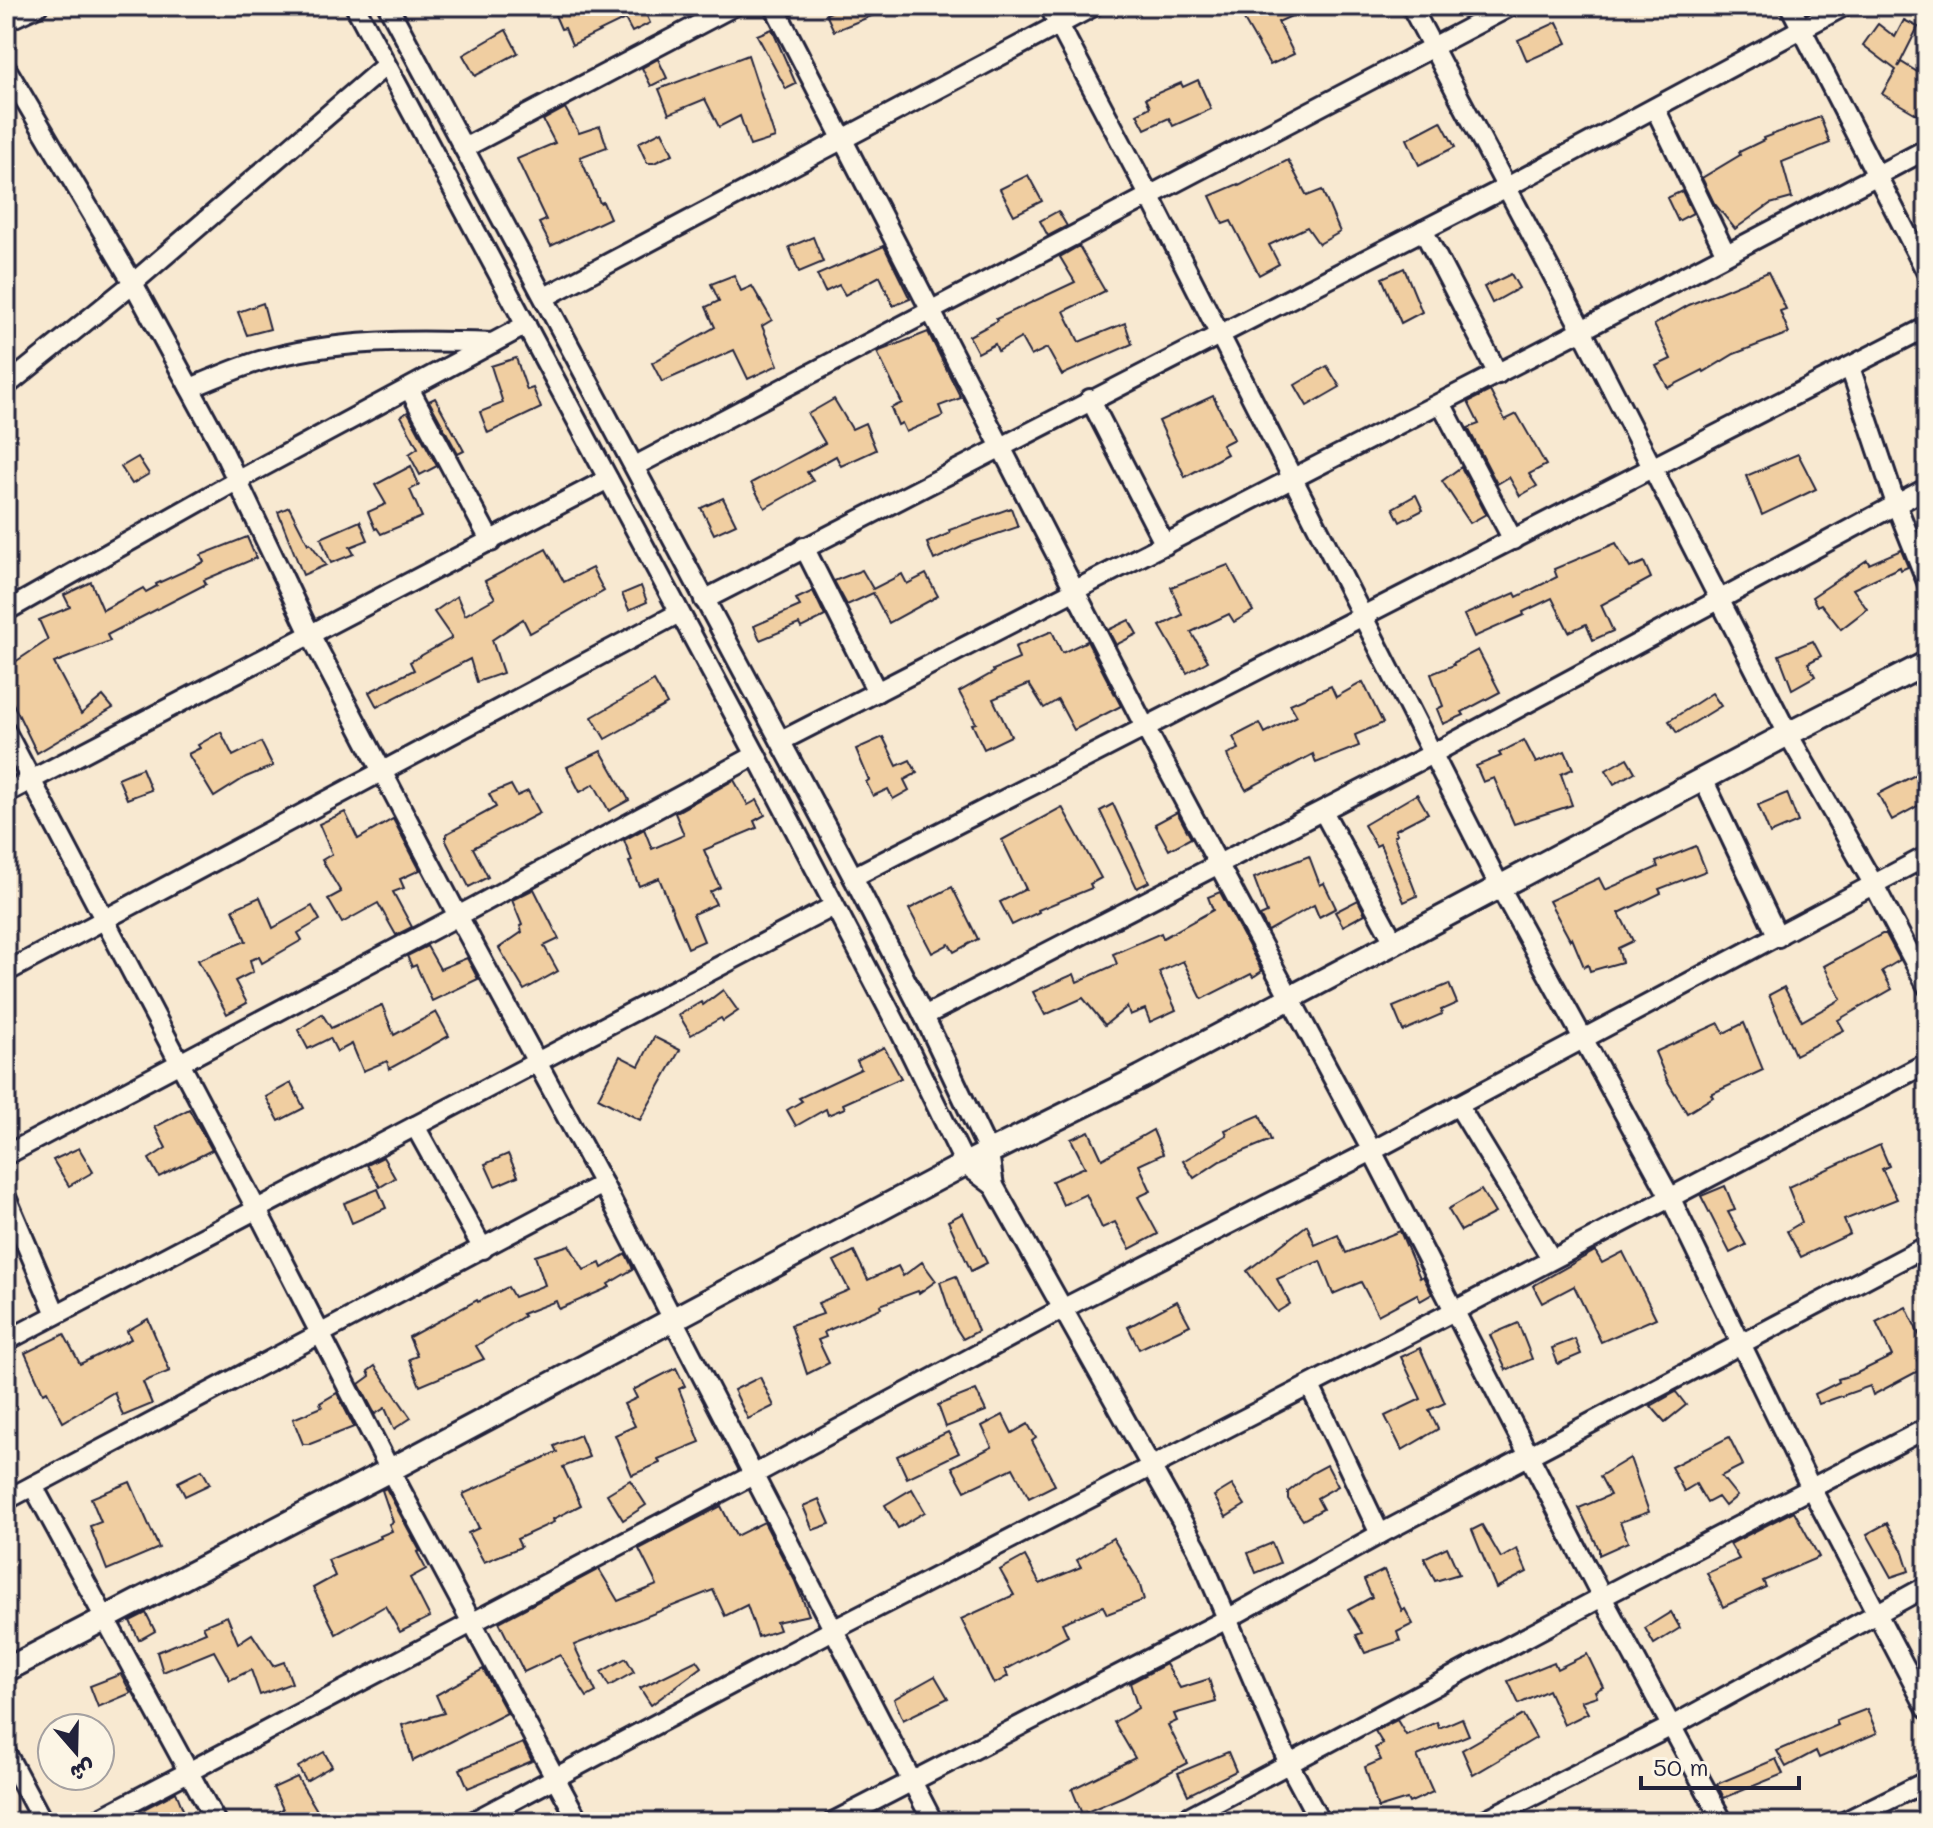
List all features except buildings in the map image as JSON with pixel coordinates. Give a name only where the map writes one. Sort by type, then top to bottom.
[{"type":"street","points":[[6,21],[38,6]]},
{"type":"street","points":[[355,6],[756,755],[965,1164],[994,1186]]},
{"type":"street","points":[[464,148],[734,6]]},
{"type":"street","points":[[774,6],[1145,727],[1372,1151],[1602,1597],[1723,1822]]},
{"type":"street","points":[[1049,6],[1150,197],[1500,887],[1670,1197],[1811,1488],[1927,1709]]},
{"type":"street","points":[[545,297],[1094,6]]},
{"type":"street","points":[[1411,6],[1582,330],[1788,734],[1927,986]]},
{"type":"street","points":[[635,466],[1511,6]]},
{"type":"street","points":[[1790,6],[1927,273]]},
{"type":"street","points":[[704,600],[1507,187],[1844,6]]},
{"type":"street","points":[[390,7],[853,877],[989,1153],[994,1186],[1197,1548],[1289,1764],[1320,1822]]},
{"type":"street","points":[[6,386],[133,283],[386,65]]},
{"type":"street","points":[[6,68],[133,283],[190,388],[238,480],[311,636],[603,1184],[933,1822]]},
{"type":"street","points":[[1655,108],[1726,254]]},
{"type":"street","points":[[781,741],[1498,374],[1927,149]]},
{"type":"street","points":[[1423,230],[1498,374]]},
{"type":"street","points":[[6,611],[238,480],[526,325]]},
{"type":"street","points":[[853,877],[1927,327]]},
{"type":"street","points":[[190,388],[258,361],[310,349],[408,339],[493,343]]},
{"type":"street","points":[[1850,367],[1896,504],[1927,582]]},
{"type":"street","points":[[410,390],[491,542]]},
{"type":"street","points":[[1090,399],[1165,545]]},
{"type":"street","points":[[1441,403],[1513,540]]},
{"type":"street","points":[[6,793],[608,479]]},
{"type":"street","points":[[924,1016],[1432,754],[1927,488]]},
{"type":"street","points":[[804,547],[877,692]]},
{"type":"street","points":[[6,972],[679,613]]},
{"type":"street","points":[[6,1670],[965,1164],[1290,999],[1927,663]]},
{"type":"street","points":[[6,732],[390,1470],[579,1822]]},
{"type":"street","points":[[6,1155],[756,755]]},
{"type":"street","points":[[1703,779],[1778,937]]},
{"type":"street","points":[[1323,811],[1395,944]]},
{"type":"street","points":[[93,1822],[1927,856]]},
{"type":"street","points":[[6,1341],[834,906]]},
{"type":"street","points":[[472,1822],[833,1630],[1310,1386],[1927,1063]]},
{"type":"street","points":[[1458,1105],[1551,1258]]},
{"type":"street","points":[[415,1126],[483,1249]]},
{"type":"street","points":[[6,1500],[603,1184]]},
{"type":"street","points":[[6,1197],[56,1314]]},
{"type":"street","points":[[833,1822],[1227,1619],[1529,1454],[1927,1246]]},
{"type":"street","points":[[1310,1386],[1380,1534]]},
{"type":"street","points":[[1179,1822],[1927,1428]]},
{"type":"street","points":[[33,1486],[216,1822]]},
{"type":"street","points":[[1481,1822],[1672,1726],[1927,1586]]},
{"type":"street","points":[[6,1753],[43,1822]]},
{"type":"street","points":[[1844,1822],[1927,1781]]}]
